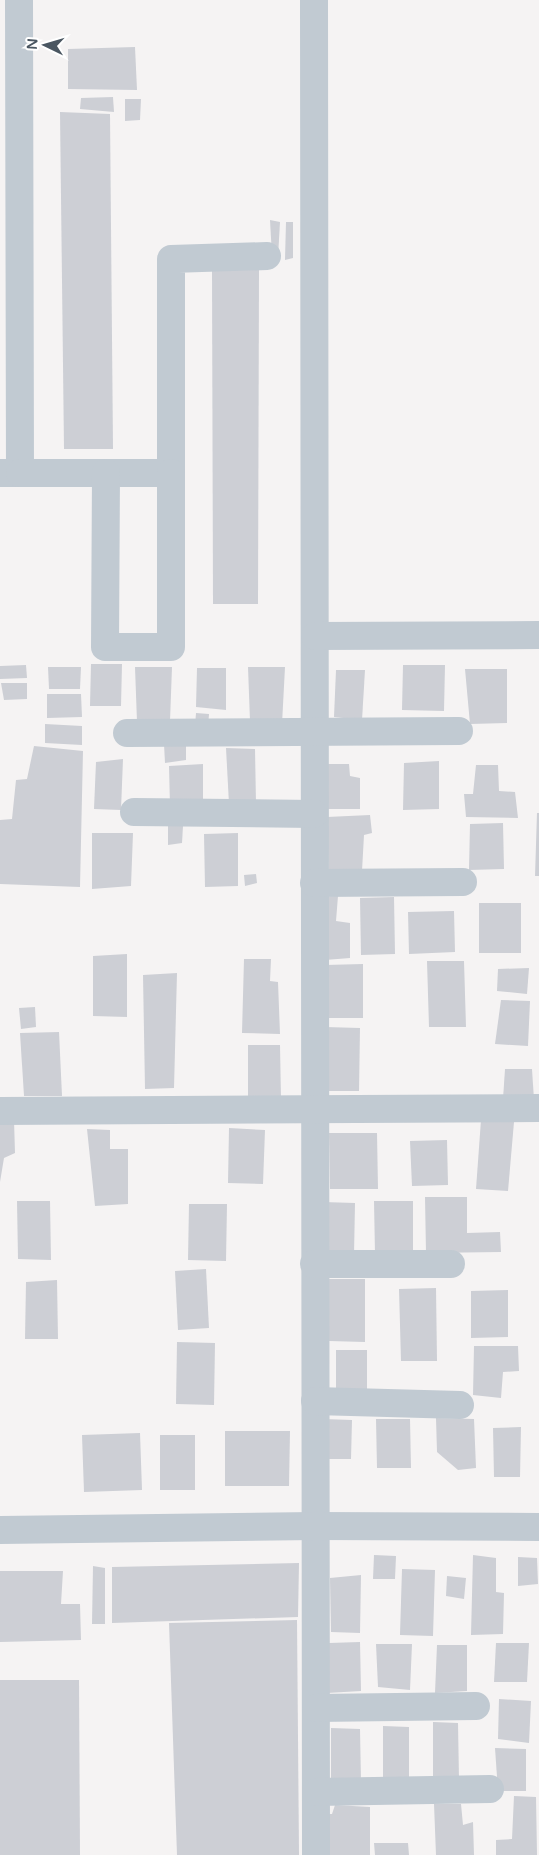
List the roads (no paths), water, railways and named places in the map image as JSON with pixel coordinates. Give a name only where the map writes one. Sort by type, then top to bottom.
[{"type":"street","points":[[18,0],[10,473],[171,473]]},
{"type":"street","points":[[314,0],[316,1855]]},
{"type":"street","points":[[106,473],[105,646],[171,648],[171,259],[267,256]]},
{"type":"street","points":[[314,636],[539,635]]},
{"type":"street","points":[[127,733],[460,731]]},
{"type":"street","points":[[134,812],[314,814]]},
{"type":"street","points":[[314,883],[463,882]]},
{"type":"street","points":[[0,1112],[314,1108],[539,1108]]},
{"type":"street","points":[[314,1264],[452,1264]]},
{"type":"street","points":[[315,1401],[460,1405]]},
{"type":"street","points":[[0,1530],[315,1526],[539,1527]]},
{"type":"street","points":[[316,1708],[476,1706]]},
{"type":"street","points":[[316,1792],[490,1789]]}]
